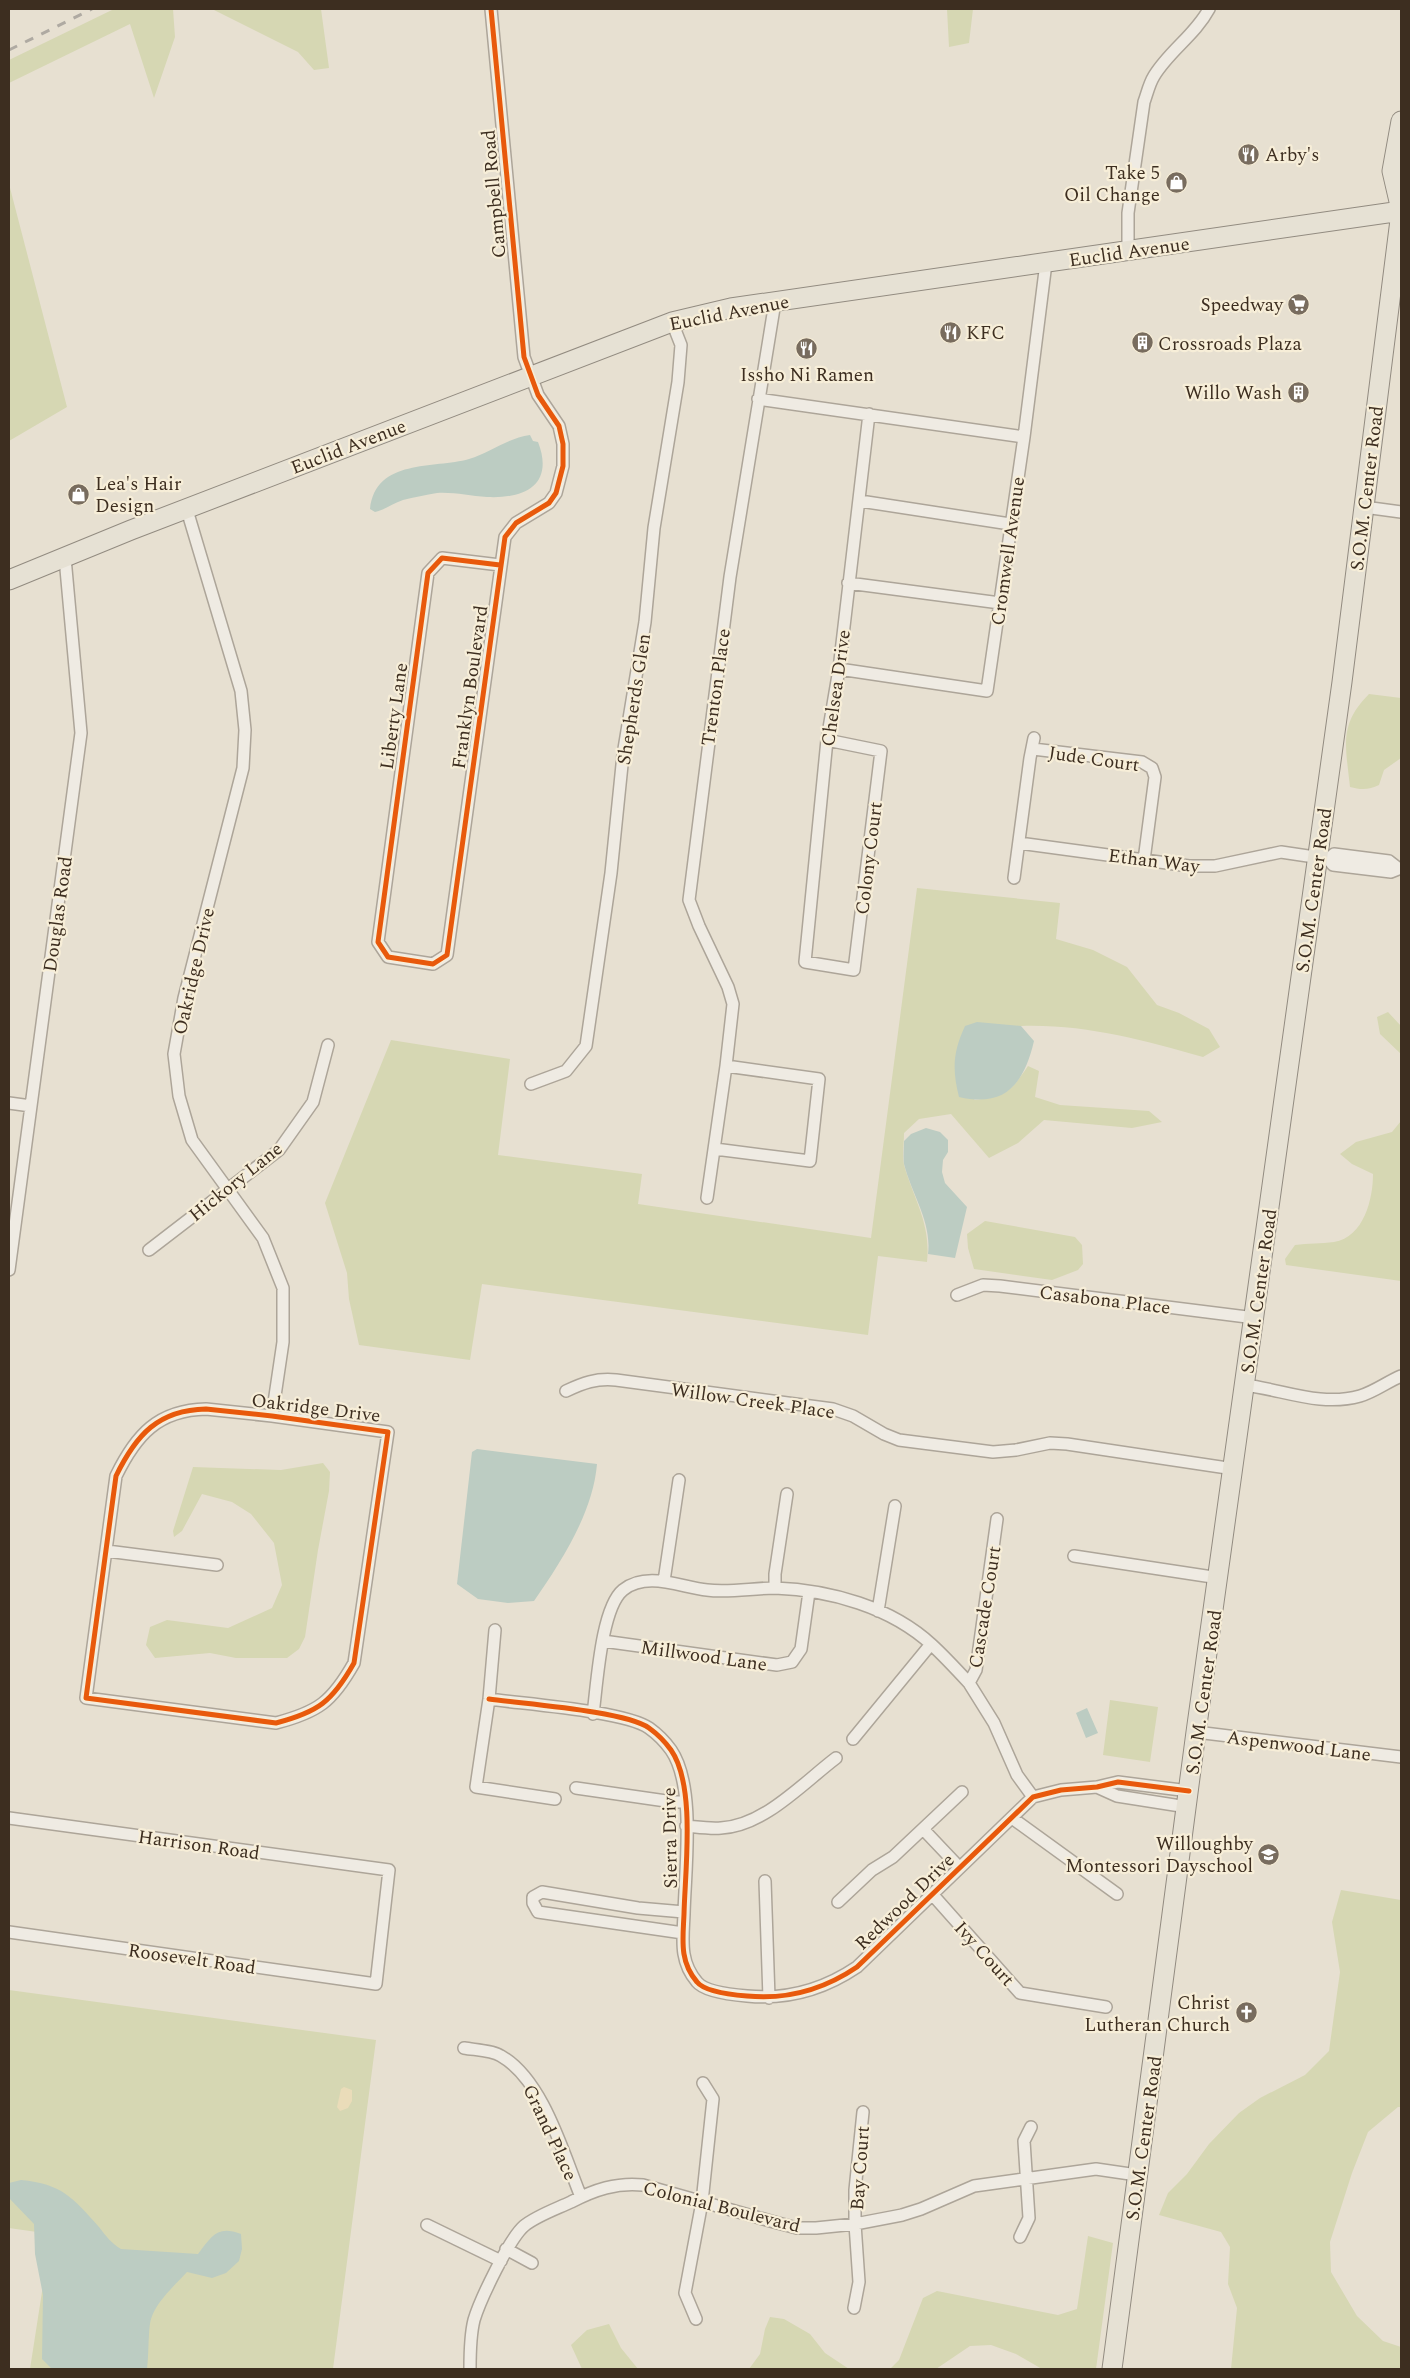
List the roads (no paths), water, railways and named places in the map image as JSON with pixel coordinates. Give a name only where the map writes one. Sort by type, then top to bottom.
[{"type":"main road","name":"S.O.M. Center Road","points":[[1112,2369],[1196,1732],[1245,1384],[1323,858],[1401,211],[1392,171],[1401,122]]},
{"type":"main road","name":"Euclid Avenue","points":[[9,580],[131,530],[187,510],[529,375],[672,322],[731,308],[1401,211]]},
{"type":"street","name":"Campbell Road","points":[[490,9],[524,357],[529,375]]},
{"type":"street","points":[[1128,251],[1128,213],[1144,102],[1148,88],[1162,65],[1201,23],[1209,9]]},
{"type":"street","name":"Cromwell Avenue","points":[[839,669],[987,691],[1024,437],[1046,263]]},
{"type":"street","name":"Trenton Place","points":[[707,1198],[726,1066],[732,1004],[728,987],[699,926],[689,900],[730,577],[758,399],[776,302]]},
{"type":"street","name":"Shepherds Glen","points":[[531,1084],[566,1071],[586,1046],[614,846],[623,755],[645,622],[653,537],[678,382],[681,345],[672,322]]},
{"type":"street","name":"Franklyn Boulevard","points":[[378,942],[388,957],[433,964],[448,955],[505,537],[516,523],[549,503],[556,493],[564,466],[563,444],[559,426],[538,395],[529,375]]},
{"type":"street","points":[[758,399],[1024,437]]},
{"type":"street","name":"Chelsea Drive","points":[[805,962],[827,740],[839,669],[869,414]]},
{"type":"street","points":[[860,502],[1010,524]]},
{"type":"street","points":[[1364,507],[1401,512]]},
{"type":"street","name":"Oakridge Drive","points":[[187,510],[241,691],[245,730],[243,768],[184,998],[174,1054],[179,1096],[192,1140],[263,1238],[283,1288],[283,1342],[272,1416]]},
{"type":"street","name":"Douglas Road","points":[[9,1270],[81,733],[65,558]]},
{"type":"street","name":"Liberty Lane","points":[[378,942],[428,573],[442,558],[500,565]]},
{"type":"street","points":[[848,583],[1000,604]]},
{"type":"street","name":"Colony Court","points":[[805,962],[854,970],[881,751],[827,740]]},
{"type":"street","name":"Jude Court","points":[[1019,843],[1030,758],[1034,743],[1142,762],[1152,768],[1155,777],[1144,860]]},
{"type":"street","points":[[1014,878],[1019,843]]},
{"type":"street","name":"Ethan Way","points":[[1019,843],[1189,866],[1215,866],[1281,852],[1323,858],[1334,854],[1389,861],[1399,868]]},
{"type":"street","name":"Hickory Lane","points":[[149,1250],[279,1150],[313,1102],[328,1045]]},
{"type":"street","points":[[715,1149],[810,1161],[819,1079],[726,1066]]},
{"type":"street","points":[[9,1103],[31,1106]]},
{"type":"street","name":"Casabona Place","points":[[957,1295],[983,1285],[1000,1286],[1255,1318]]},
{"type":"street","points":[[1245,1384],[1279,1390],[1312,1399],[1331,1400],[1360,1396],[1401,1376]]},
{"type":"street","name":"Willow Creek Place","points":[[566,1391],[587,1381],[599,1378],[833,1409],[854,1416],[884,1434],[899,1440],[993,1452],[1016,1450],[1050,1443],[1067,1444],[1234,1469]]},
{"type":"street","name":"Oakridge Drive","points":[[206,1409],[272,1416],[388,1432],[354,1663],[344,1682],[319,1708],[300,1717],[276,1723],[86,1698],[108,1552],[116,1476],[129,1449],[149,1427],[170,1415],[190,1410],[206,1409]]},
{"type":"street","points":[[664,1581],[679,1480]]},
{"type":"street","points":[[776,1588],[775,1574],[786,1494]]},
{"type":"street","points":[[878,1611],[895,1506]]},
{"type":"street","name":"Cascade Court","points":[[997,1519],[976,1670],[969,1683],[994,1723],[1017,1775],[1033,1797]]},
{"type":"street","points":[[108,1552],[218,1565]]},
{"type":"street","points":[[1074,1556],[1219,1578]]},
{"type":"street","points":[[593,1714],[603,1641],[611,1605],[623,1590],[642,1581],[664,1581],[708,1591],[776,1588],[843,1597],[904,1624],[931,1644],[969,1683]]},
{"type":"street","name":"Millwood Lane","points":[[603,1641],[777,1665],[792,1662],[801,1649],[809,1592]]},
{"type":"street","points":[[495,1630],[490,1699],[476,1787],[555,1800]]},
{"type":"street","points":[[853,1739],[931,1644]]},
{"type":"street","name":"Sierra Drive","points":[[490,1699],[622,1718],[649,1728],[671,1750],[682,1775],[686,1802],[684,1912]]},
{"type":"street","name":"Aspenwood Lane","points":[[1196,1732],[1401,1757]]},
{"type":"street","points":[[686,1826],[722,1828],[748,1823],[762,1816],[836,1758]]},
{"type":"street","points":[[1033,1797],[1061,1790],[1097,1787],[1118,1782],[1188,1799]]},
{"type":"street","points":[[1097,1787],[1117,1796],[1188,1799]]},
{"type":"street","points":[[576,1788],[673,1802],[686,1802]]},
{"type":"street","points":[[838,1902],[872,1870],[893,1857],[962,1792]]},
{"type":"street","name":"Redwood Drive","points":[[684,1912],[683,1958],[698,1984],[726,1994],[769,1998],[812,1992],[839,1979],[857,1967],[1033,1797]]},
{"type":"street","name":"Harrison Road","points":[[9,1818],[389,1870],[376,1984]]},
{"type":"street","points":[[1012,1818],[1117,1894]]},
{"type":"street","points":[[922,1829],[959,1868]]},
{"type":"street","points":[[765,1881],[769,1998]]},
{"type":"street","points":[[683,1933],[538,1912],[533,1902],[533,1897],[542,1892],[638,1908],[684,1912]]},
{"type":"street","name":"Ivy Court","points":[[932,1894],[1020,1993],[1106,2007]]},
{"type":"street","name":"Roosevelt Road","points":[[9,1932],[376,1984]]},
{"type":"street","name":"Grand Place","points":[[464,2048],[500,2055],[522,2071],[539,2096],[581,2197]]},
{"type":"street","points":[[696,2319],[685,2293],[702,2202],[713,2099],[703,2082]]},
{"type":"street","name":"Bay Court","points":[[854,2308],[859,2282],[855,2190],[863,2112]]},
{"type":"street","points":[[1020,2237],[1029,2218],[1024,2142],[1031,2127]]},
{"type":"street","name":"Colonial Boulevard","points":[[470,2369],[474,2319],[506,2249],[525,2225],[581,2197],[626,2183],[643,2185],[797,2228],[855,2224],[921,2210],[974,2186],[1096,2169],[1137,2176]]},
{"type":"street","points":[[427,2225],[501,2261]]},
{"type":"street","points":[[506,2249],[532,2263]]},
{"type":"railway","points":[[9,50],[92,9]]},
{"type":"place","name":"Arby's","points":[[1249,154]]},
{"type":"place","name":"Take 5 Oil Change","points":[[1176,183]]},
{"type":"place","name":"Speedway","points":[[1299,304]]},
{"type":"place","name":"KFC","points":[[950,332]]},
{"type":"place","name":"Crossroads Plaza","points":[[1142,343]]},
{"type":"place","name":"Issho Ni Ramen","points":[[807,348]]},
{"type":"place","name":"Willo Wash","points":[[1298,392]]},
{"type":"place","name":"Lea's Hair Design","points":[[79,494]]},
{"type":"place","name":"Willoughby Montessori Dayschool","points":[[1269,1854]]},
{"type":"place","name":"Christ Lutheran Church","points":[[1246,2013]]}]
